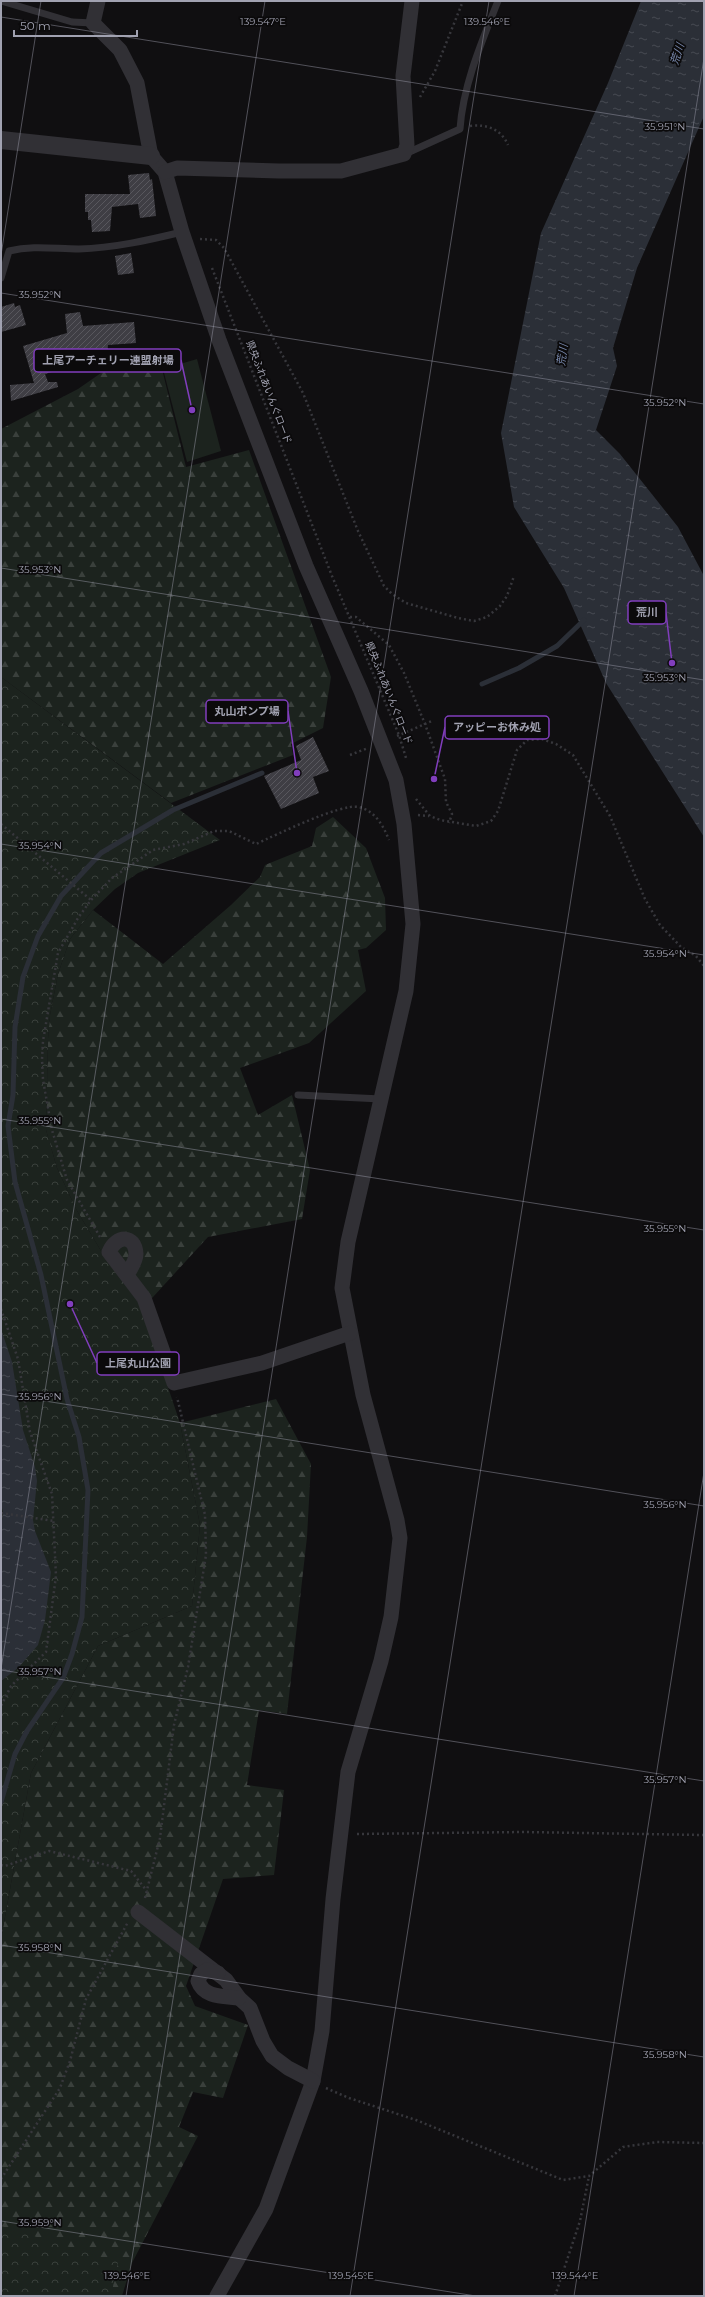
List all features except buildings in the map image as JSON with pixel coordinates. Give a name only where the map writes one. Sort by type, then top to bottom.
[{"type":"street","points":[[98,1],[93,23],[120,50],[137,83],[151,156],[165,172],[184,236],[219,340],[274,486],[396,780],[404,824],[414,924],[406,991],[348,1242],[342,1288],[363,1395],[397,1520],[400,1538],[391,1617],[381,1661],[348,1772],[327,1958],[322,2031],[313,2082],[266,2209],[217,2296]]},
{"type":"street","points":[[165,172],[177,168],[278,171],[341,170],[404,154],[407,145],[403,76],[412,1]]},
{"type":"street","points":[[1,140],[151,156]]},
{"type":"street","points":[[127,1274],[134,1263],[136,1254],[133,1244],[127,1240],[119,1239],[113,1243],[109,1252],[144,1298],[174,1383],[262,1363],[350,1333]]},
{"type":"street","points":[[138,1912],[218,1973],[239,1998],[250,2008],[263,2041],[272,2056],[288,2068],[313,2082]]},
{"type":"street","points":[[218,1973],[207,1970],[201,1974],[198,1981],[200,1987],[210,1995],[239,1998]]},
{"type":"lane","points":[[1,1],[72,22],[93,23]]},
{"type":"lane","points":[[404,154],[460,129],[461,116],[474,66],[498,1]]},
{"type":"lane","points":[[1,278],[9,251],[26,247],[80,249],[184,236]]},
{"type":"lane","points":[[298,1095],[381,1099]]},
{"type":"path","points":[[428,86],[463,1]]},
{"type":"path","points":[[460,129],[473,126],[488,127],[500,132],[508,145]]},
{"type":"path","points":[[184,236],[216,240],[224,248],[303,393],[374,569],[384,586],[392,594],[406,602],[474,621],[487,617],[500,606],[507,596],[514,576]]},
{"type":"path","name":"県央ふれあいんぐロード","points":[[211,265],[406,762]]},
{"type":"path","points":[[350,617],[356,617],[389,645],[426,724],[445,779],[446,802],[452,814],[450,823]]},
{"type":"path","points":[[397,736],[432,721]]},
{"type":"path","points":[[413,795],[430,816],[450,823],[476,826],[491,821],[498,811],[517,750],[527,740],[542,739],[556,744],[573,756],[610,816],[645,899],[660,924],[681,947],[696,956],[704,966]]},
{"type":"path","points":[[350,756],[373,746]]},
{"type":"path","points":[[109,1252],[83,1211],[67,1180],[52,1130],[42,1059],[43,1041],[58,953],[78,918],[91,900],[112,878],[153,850],[184,844],[214,831],[229,831],[256,844],[339,809],[359,807],[376,816],[389,842]]},
{"type":"path","points":[[1,824],[91,900]]},
{"type":"path","points":[[1,1309],[18,1360],[30,1432],[52,1494],[56,1576],[46,1652],[11,1686],[1,1706]]},
{"type":"path","points":[[1,2179],[60,2088],[70,2061],[86,1999],[128,1922],[138,1912],[147,1892],[160,1838],[174,1725],[188,1667],[206,1555],[205,1515],[174,1383]]},
{"type":"path","points":[[1,1514],[54,1521]]},
{"type":"path","points":[[341,1834],[524,1832],[704,1835]]},
{"type":"path","points":[[1,1865],[5,1866],[49,1851],[131,1871],[147,1892]]},
{"type":"path","points":[[313,2082],[349,2098],[416,2120],[537,2171],[563,2180],[588,2176],[623,2147],[657,2142],[704,2143]]},
{"type":"path","points":[[555,2296],[580,2221],[588,2176]]},
{"type":"green space","points":[[137,348],[160,361],[186,467],[249,450],[331,677],[323,728],[291,744],[293,755],[171,803],[1,677],[1,429],[78,389]]},
{"type":"green space","points":[[197,359],[221,451],[187,462],[163,369]]},
{"type":"green space","points":[[1,677],[220,840],[138,873],[115,889],[93,910],[70,939],[58,974],[50,1015],[48,1039],[46,1130],[57,1168],[76,1209],[107,1261],[138,1298],[180,1423],[200,1525],[192,1606],[98,1646],[31,1773],[1,1939]]},
{"type":"green space","points":[[333,817],[366,848],[385,898],[386,930],[366,948],[358,950],[366,991],[309,1043],[240,1068],[258,1115],[292,1095],[310,1170],[302,1219],[208,1237],[142,1309],[107,1261],[76,1209],[57,1168],[46,1130],[50,1015],[58,974],[70,939],[93,910],[163,964],[231,905],[260,877],[265,865],[312,846],[316,828]]},
{"type":"green space","points":[[276,1399],[311,1464],[307,1537],[287,1714],[259,1710],[247,1785],[284,1790],[274,1875],[223,1879],[186,1986],[195,2006],[248,2025],[223,2098],[193,2092],[179,2127],[198,2136],[132,2263],[122,2296],[1,2296],[1,1939],[31,1773],[98,1646],[192,1606],[200,1525],[180,1423]]},
{"type":"green space","points":[[1,2226],[118,2262],[111,2296],[1,2296]]},
{"type":"water","points":[[641,1],[704,1],[704,116],[637,268],[613,348],[617,366],[596,430],[620,454],[678,527],[704,576],[704,837],[606,683],[564,588],[514,507],[501,433],[541,233],[608,83]]},
{"type":"water","points":[[1,1329],[12,1362],[23,1430],[35,1467],[37,1481],[33,1520],[35,1531],[51,1572],[45,1620],[38,1645],[18,1668],[1,1681],[1,1529],[3,1512],[1,1504]]},
{"type":"waterway","points":[[482,684],[519,668],[557,646],[584,620]]},
{"type":"waterway","points":[[1,1802],[15,1754],[27,1731],[63,1678],[72,1654],[82,1617],[88,1490],[79,1437],[67,1399],[41,1275],[15,1182],[8,1126],[13,1095],[15,1027],[23,977],[38,936],[61,896],[101,853],[173,810],[262,773]]},
{"type":"place","name":"上尾アーチェリー連盟射場","points":[[192,410]]},
{"type":"place","name":"荒川","points":[[672,663]]},
{"type":"place","name":"丸山ポンプ場","points":[[297,773]]},
{"type":"place","name":"アッピーお休み処","points":[[434,779]]},
{"type":"place","name":"上尾丸山公園","points":[[70,1304]]}]
